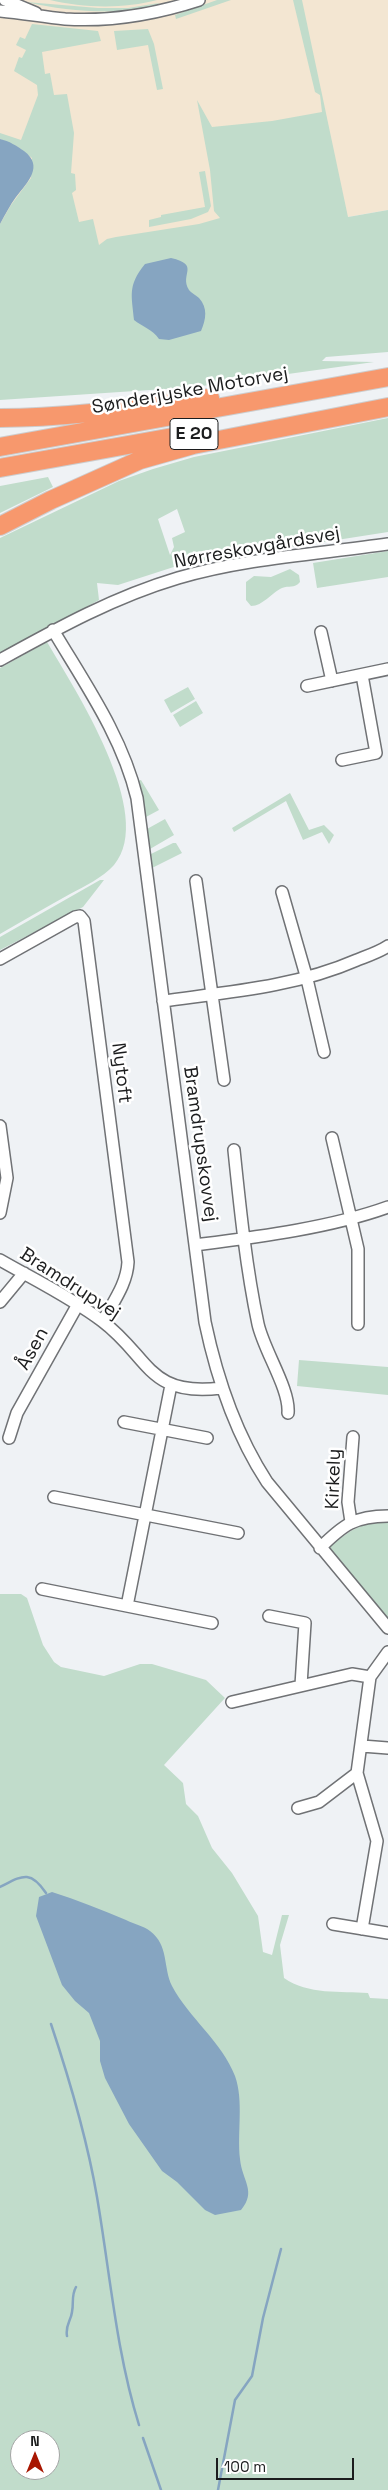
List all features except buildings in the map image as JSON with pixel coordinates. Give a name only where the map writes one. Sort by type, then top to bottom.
[{"type":"highway","name":"Sønderjyske Motorvej","points":[[0,447],[388,377]]},
{"type":"highway","points":[[0,418],[39,418],[277,388],[345,385]]},
{"type":"highway","name":"E 20","points":[[0,468],[388,399]]},
{"type":"highway","points":[[0,526],[50,500],[140,460],[194,445],[388,407]]},
{"type":"street","points":[[5,0],[24,6],[39,15]]},
{"type":"street","points":[[0,11],[92,19],[162,12],[199,0]]},
{"type":"street","name":"Nørreskovgårdsvej","points":[[0,660],[53,630],[110,602],[179,578],[252,563],[388,544]]},
{"type":"street","name":"Bramdrupskovvej","points":[[53,630],[117,740],[132,778],[141,826],[205,1322],[221,1388],[239,1433],[260,1472],[320,1548],[388,1628]]},
{"type":"street","points":[[321,632],[332,681]]},
{"type":"street","points":[[306,686],[388,669]]},
{"type":"street","points":[[342,760],[376,753],[362,675]]},
{"type":"street","points":[[196,881],[224,1080]]},
{"type":"street","points":[[282,892],[307,979],[324,1052]]},
{"type":"street","name":"Nytoft","points":[[0,959],[75,917],[80,916],[84,921],[128,1262],[128,1274],[124,1284],[103,1321]]},
{"type":"street","points":[[163,1001],[262,989],[307,979],[386,951]]},
{"type":"street","points":[[0,1126],[7,1178],[0,1213]]},
{"type":"street","points":[[332,1138],[358,1249],[358,1324]]},
{"type":"street","points":[[234,1150],[244,1239],[258,1326],[270,1360],[289,1402],[288,1413]]},
{"type":"street","points":[[195,1245],[244,1239],[351,1218],[388,1207]]},
{"type":"street","name":"Bramdrupvej","points":[[0,1260],[103,1321],[150,1372],[171,1385],[202,1390],[221,1388]]},
{"type":"street","points":[[0,1302],[24,1273]]},
{"type":"street","name":"Åsen","points":[[9,1438],[17,1413],[77,1306]]},
{"type":"street","points":[[127,1606],[171,1385]]},
{"type":"street","points":[[124,1422],[207,1438]]},
{"type":"street","name":"Kirkely","points":[[351,1522],[348,1502],[353,1437]]},
{"type":"street","points":[[54,1497],[238,1533]]},
{"type":"street","name":"Kirkely","points":[[320,1548],[351,1522],[363,1517],[388,1516]]},
{"type":"street","points":[[42,1589],[212,1623]]},
{"type":"street","points":[[270,1616],[305,1623],[301,1685]]},
{"type":"street","points":[[362,1929],[376,1842],[357,1773],[370,1677],[388,1652]]},
{"type":"street","points":[[232,1702],[352,1674],[370,1677]]},
{"type":"street","points":[[362,1746],[388,1748]]},
{"type":"street","points":[[298,1808],[319,1802],[357,1773]]},
{"type":"street","points":[[333,1924],[388,1934]]},
{"type":"shaded area","points":[[0,0],[388,0],[388,210],[211,241],[0,263]]},
{"type":"green space","points":[[50,0],[157,0],[131,5],[90,6]]},
{"type":"green space","points":[[217,0],[231,0],[176,19],[175,15]]},
{"type":"green space","points":[[293,0],[302,0],[348,217],[388,210],[388,352],[326,357],[322,361],[374,362],[195,387],[0,400],[0,224],[31,178],[32,158],[18,147],[0,139],[0,133],[21,140],[38,95],[37,85],[14,71],[19,57],[22,58],[26,50],[16,45],[20,37],[25,39],[32,24],[98,31],[101,41],[42,52],[45,74],[50,73],[54,95],[67,94],[74,133],[71,173],[75,174],[76,190],[72,193],[79,222],[93,219],[99,245],[107,239],[199,224],[220,218],[214,211],[210,170],[197,100],[212,127],[272,121],[322,112],[320,95],[315,92]]},
{"type":"green space","points":[[26,2],[98,8],[128,8],[159,3],[154,8],[90,11]]},
{"type":"green space","points":[[148,29],[154,44],[163,89],[157,90],[148,45],[117,50],[114,31]]},
{"type":"green space","points":[[205,171],[211,206],[208,212],[191,219],[149,227],[149,220],[161,217],[161,215],[205,207],[199,172]]},
{"type":"green space","points":[[388,418],[388,532],[183,564],[118,585],[97,583],[99,600],[0,655],[0,538],[119,481],[194,457]],"holes":[[[177,509],[185,532],[172,538],[174,547],[170,555],[158,519]]]},
{"type":"green space","points":[[48,477],[53,487],[0,513],[0,486]]},
{"type":"green space","points":[[388,551],[388,577],[317,588],[313,563]]},
{"type":"green space","points":[[290,569],[299,575],[300,582],[298,584],[282,588],[263,602],[255,605],[251,606],[246,600],[246,582],[254,576],[271,577]]},
{"type":"green space","points":[[47,642],[75,689],[107,752],[119,785],[125,816],[125,843],[114,865],[104,874],[0,934],[0,668]]},
{"type":"green space","points":[[188,687],[195,699],[171,713],[164,700]]},
{"type":"green space","points":[[196,701],[203,713],[180,727],[173,715]]},
{"type":"green space","points":[[141,780],[159,810],[146,817],[138,781]]},
{"type":"green space","points":[[290,793],[309,830],[324,825],[334,835],[329,844],[322,832],[303,840],[286,801],[234,832],[232,828]]},
{"type":"green space","points":[[165,819],[174,835],[150,849],[147,829]]},
{"type":"green space","points":[[176,843],[182,853],[152,868],[151,854]]},
{"type":"green space","points":[[100,880],[104,880],[83,907],[0,950],[0,937]]},
{"type":"green space","points":[[299,1360],[388,1367],[388,1395],[297,1386]]},
{"type":"green space","points":[[388,1520],[388,1618],[328,1549],[355,1529]]},
{"type":"green space","points":[[0,1594],[21,1594],[27,1598],[43,1645],[54,1662],[61,1667],[104,1676],[140,1664],[152,1664],[206,1680],[225,1698],[164,1765],[183,1783],[186,1804],[198,1816],[212,1848],[232,1873],[258,1916],[263,1952],[272,1955],[282,1915],[289,1915],[280,1945],[284,1978],[314,1990],[368,1993],[370,1998],[388,1999],[388,2490],[0,2490]]},
{"type":"water","points":[[0,139],[24,151],[33,162],[33,168],[29,180],[14,200],[0,224]]},
{"type":"water","points":[[171,258],[180,261],[187,267],[187,284],[190,291],[202,302],[205,314],[201,331],[169,340],[159,339],[150,330],[134,320],[132,291],[135,279],[145,264]]},
{"type":"water","points":[[52,1892],[145,1928],[160,1943],[172,1986],[187,2009],[222,2052],[235,2076],[240,2106],[240,2159],[248,2191],[246,2203],[241,2210],[215,2215],[205,2210],[177,2182],[162,2171],[129,2124],[105,2078],[100,2061],[100,2041],[89,2013],[75,2001],[62,1985],[36,1916],[39,1897]]},
{"type":"waterway","points":[[0,1887],[25,1877],[35,1880],[46,1893]]},
{"type":"waterway","points":[[51,2024],[71,2088],[88,2153],[97,2197],[119,2340],[139,2425]]},
{"type":"waterway","points":[[218,2490],[235,2400],[252,2376],[263,2318],[281,2249]]},
{"type":"waterway","points":[[67,2336],[76,2287]]},
{"type":"waterway","points":[[143,2438],[161,2490]]}]
